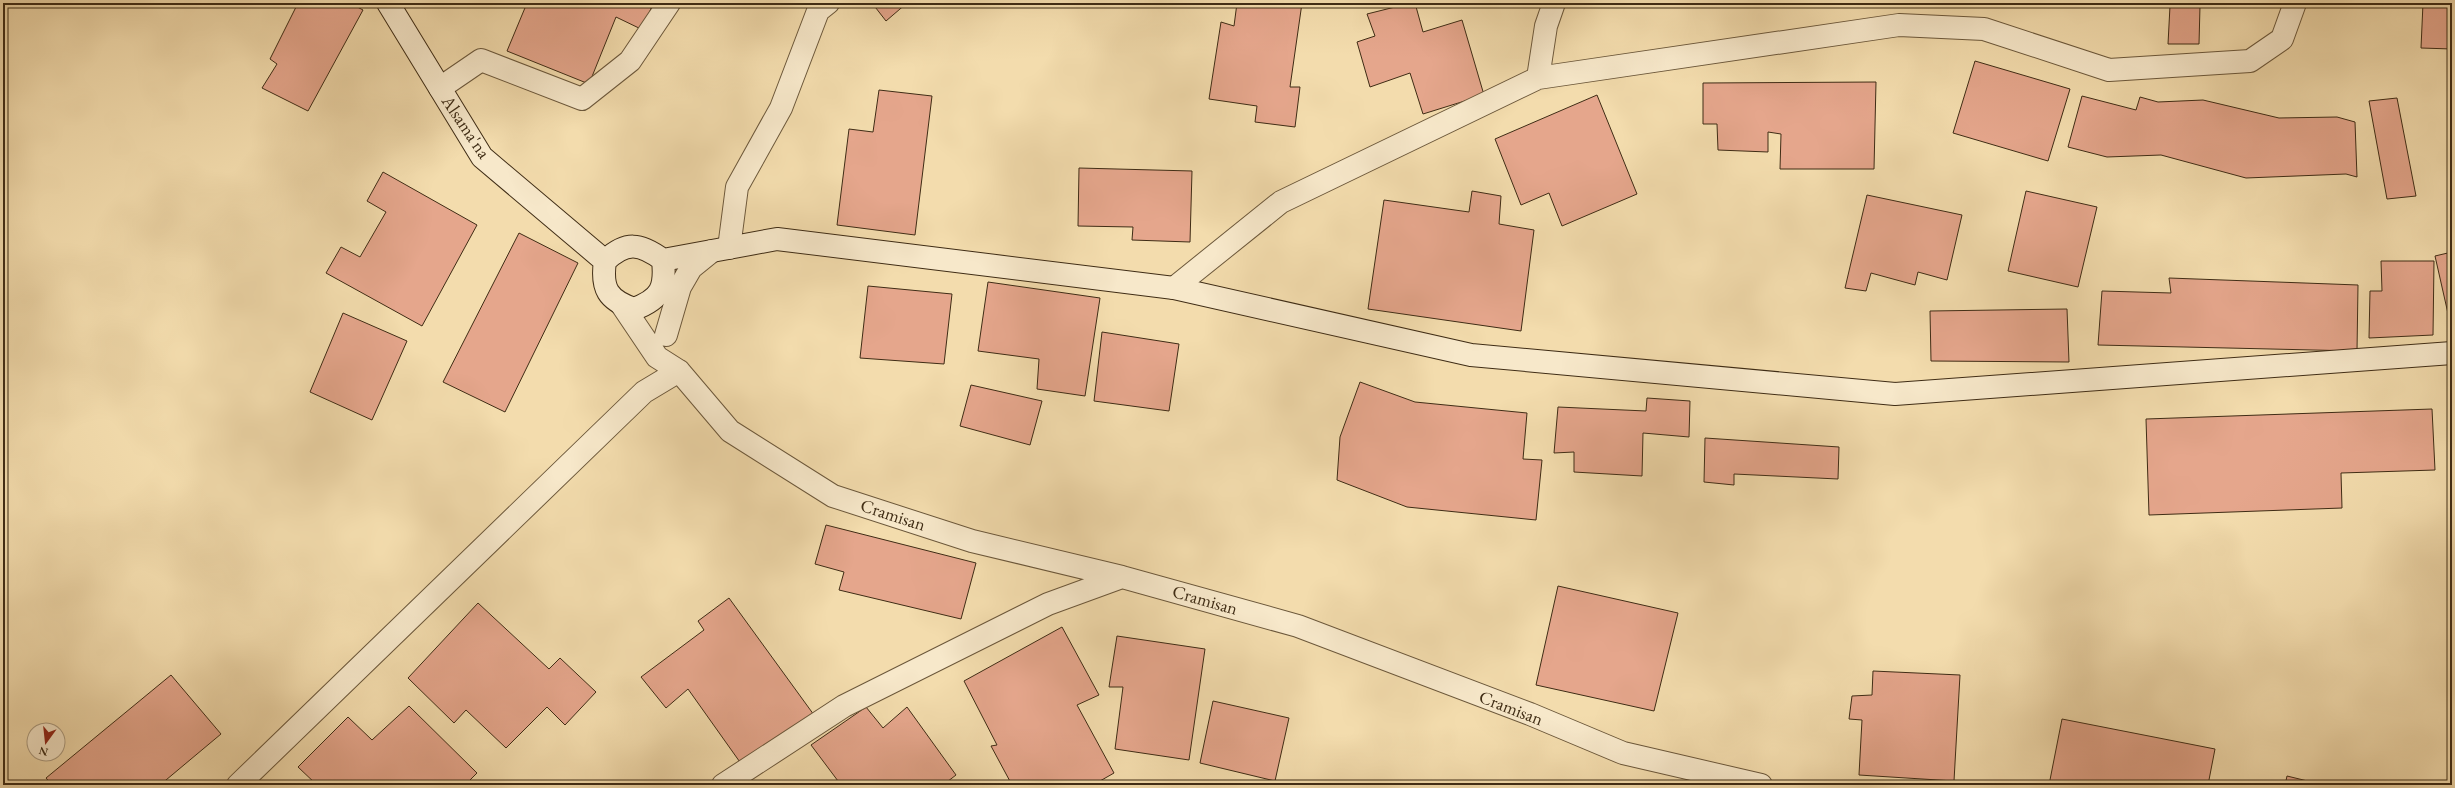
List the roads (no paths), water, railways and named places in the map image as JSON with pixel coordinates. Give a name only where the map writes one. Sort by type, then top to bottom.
[{"type":"street","name":"Alsama'na","points":[[388,3],[482,157],[605,261]]},
{"type":"street","points":[[440,88],[481,60],[582,99],[630,61],[669,3]]},
{"type":"street","points":[[666,335],[680,287],[691,268],[721,249],[737,187],[781,108],[818,12],[828,3]]},
{"type":"street","points":[[1538,78],[1546,26],[1554,3]]},
{"type":"street","points":[[1174,288],[1281,202],[1538,78],[1899,25],[1984,29],[2109,70],[2250,61],[2282,39],[2295,3]]},
{"type":"street","points":[[663,288],[656,298],[646,305],[634,309],[622,305],[612,299],[606,289],[603,277],[605,261],[621,248],[633,246],[647,249],[663,260],[777,239],[1174,288],[1471,355],[1895,394],[2452,353]]},
{"type":"street","points":[[663,260],[665,276],[663,288],[666,335],[678,371]]},
{"type":"street","points":[[622,305],[657,356],[678,371]]},
{"type":"street","points":[[238,785],[644,392],[678,371]]},
{"type":"street","name":"Cramisan","points":[[678,371],[730,431],[833,496],[972,541],[1122,577],[1298,626],[1530,714],[1623,753],[1761,785]]},
{"type":"street","points":[[723,785],[844,706],[1048,604],[1122,577]]}]
